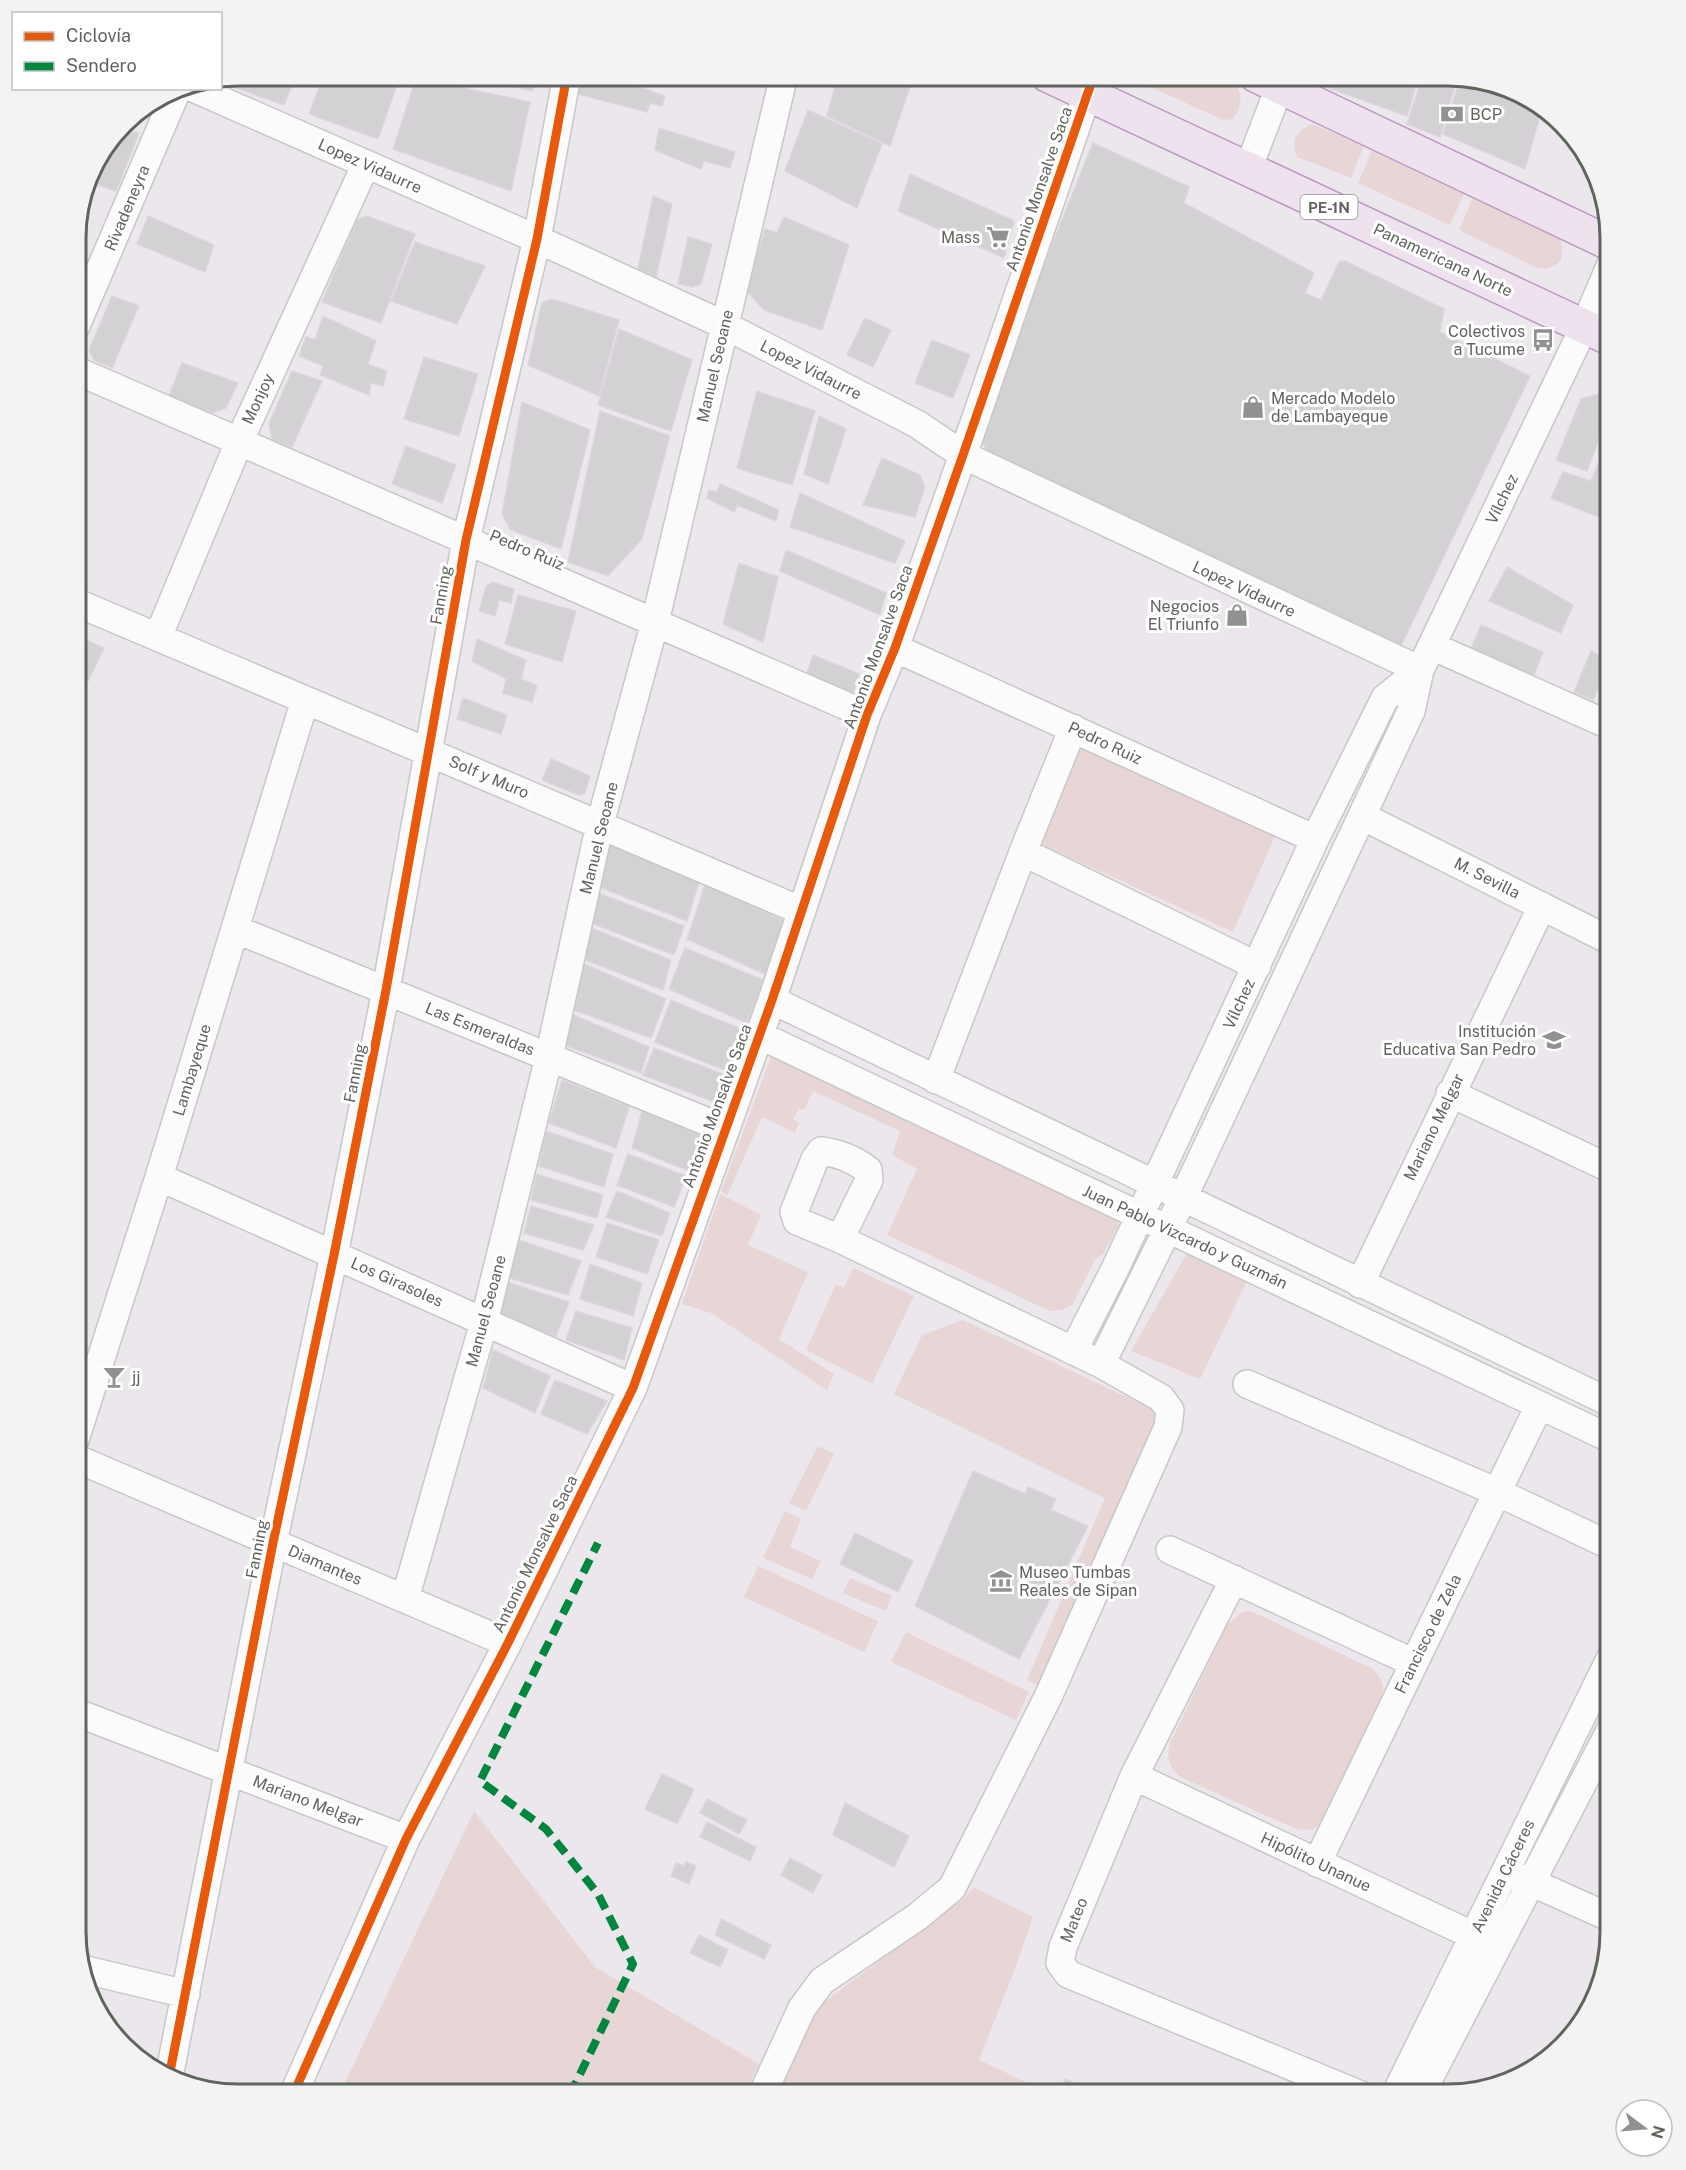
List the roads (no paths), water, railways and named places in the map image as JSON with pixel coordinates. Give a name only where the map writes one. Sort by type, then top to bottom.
[{"type":"highway","name":"Panamericana Norte","points":[[1094,86],[1248,169],[1598,333]]},
{"type":"highway","points":[[1287,86],[1600,239]]},
{"type":"street","name":"Fanning","points":[[171,2069],[273,1543],[334,1255],[386,990],[466,540],[537,239],[565,86]]},
{"type":"street","name":"Manuel Seoane","points":[[405,1599],[484,1322],[549,1057],[600,824],[655,622],[781,86]]},
{"type":"street","name":"Antonio Monsalve Saca","points":[[298,2084],[406,1839],[508,1643],[633,1388],[772,1000],[867,715],[895,648],[1089,86]]},
{"type":"street","points":[[1248,169],[1271,86]]},
{"type":"street","name":"Lopez Vidaurre","points":[[199,91],[537,239],[724,325],[916,424],[963,455],[1420,670]]},
{"type":"street","name":"Rivadeneyra","points":[[86,302],[173,100]]},
{"type":"street","name":"Monjoy","points":[[158,637],[239,441],[366,164]]},
{"type":"street","name":"Vílchez","points":[[1101,1364],[1183,1198],[1411,711],[1420,670],[1598,333]]},
{"type":"street","name":"Pedro Ruiz","points":[[86,375],[867,715]]},
{"type":"street","name":"Solf y Muro","points":[[86,607],[802,911]]},
{"type":"street","points":[[1432,646],[1600,721]]},
{"type":"street","name":"Pedro Ruiz","points":[[895,648],[1315,839]]},
{"type":"street","name":"Vílchez","points":[[1073,1351],[1140,1215],[1315,839],[1385,698],[1420,670]]},
{"type":"street","name":"Lambayeque","points":[[86,1406],[159,1177],[305,700]]},
{"type":"street","points":[[936,1080],[1073,728]]},
{"type":"street","name":"M. Sevilla","points":[[1362,816],[1600,935]]},
{"type":"street","points":[[1023,852],[1257,966]]},
{"type":"street","name":"Mariano Melgar","points":[[1360,1284],[1542,906]]},
{"type":"street","name":"Las Esmeraldas","points":[[235,929],[725,1129]]},
{"type":"street","name":"Juan Pablo Vizcardo y Guzmán","points":[[772,1000],[1600,1398]]},
{"type":"street","name":"Juan Pablo Vizcardo y Guzmán","points":[[759,1035],[1600,1434]]},
{"type":"street","points":[[1450,1093],[1600,1164]]},
{"type":"street","name":"Los Girasoles","points":[[159,1177],[633,1388]]},
{"type":"street","points":[[767,2084],[802,2008],[822,1981],[917,1917],[952,1888],[1048,1697],[1168,1427],[1170,1410],[1161,1398],[1101,1364],[840,1239]]},
{"type":"street","points":[[1247,1384],[1497,1492],[1600,1541]]},
{"type":"street","name":"Francisco de Zela","points":[[1317,1863],[1539,1406]]},
{"type":"street","name":"Diamantes","points":[[86,1463],[508,1643]]},
{"type":"street","points":[[1170,1550],[1414,1663]]},
{"type":"street","name":"Mateo","points":[[1234,1580],[1134,1776],[1063,1947],[1060,1963],[1068,1974],[1334,2084]]},
{"type":"street","name":"Avenida Cáceres","points":[[1400,2084],[1600,1679]]},
{"type":"street","name":"Mariano Melgar","points":[[86,1716],[406,1839]]},
{"type":"street","name":"Avenida Cáceres","points":[[1426,2084],[1600,1750]]},
{"type":"street","name":"Hipólito Unanue","points":[[1134,1776],[1499,1947]]},
{"type":"street","points":[[1506,1870],[1600,1913]]},
{"type":"street","points":[[91,1971],[186,1994]]},
{"type":"place","name":"BCP","points":[[1452,114]]},
{"type":"place","name":"Mass","points":[[998,237]]},
{"type":"place","name":"Colectivos a Tucume","points":[[1543,340]]},
{"type":"place","name":"Mercado Modelo de Lambayeque","points":[[1253,407]]},
{"type":"place","name":"Negocios El Triunfo","points":[[1237,615]]},
{"type":"place","name":"Institución Educativa San Pedro","points":[[1554,1040]]},
{"type":"place","name":"jj","points":[[114,1377]]},
{"type":"place","name":"Museo Tumbas Reales de Sipan","points":[[1001,1581]]}]
